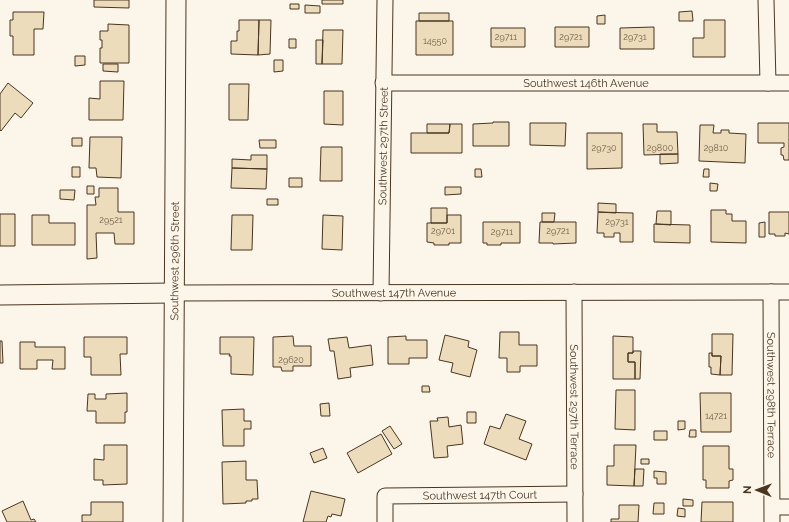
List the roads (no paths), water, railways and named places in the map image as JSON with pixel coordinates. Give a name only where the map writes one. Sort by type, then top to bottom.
[{"type":"street","name":"Southwest 296th Street","points":[[173,522],[176,0]]},
{"type":"street","name":"Southwest 297th Street","points":[[381,293],[385,0]]},
{"type":"street","points":[[766,0],[768,83]]},
{"type":"street","name":"Southwest 146th Avenue","points":[[383,83],[789,83]]},
{"type":"street","name":"Southwest 297th Terrace","points":[[574,292],[574,522]]},
{"type":"street","name":"Southwest 298th Terrace","points":[[771,292],[772,522]]},
{"type":"street","name":"Southwest 147th Avenue","points":[[0,295],[175,293],[789,292]]},
{"type":"street","name":"Southwest 147th Court","points":[[385,522],[385,496],[575,494]]},
{"type":"street","points":[[772,507],[789,507]]}]
